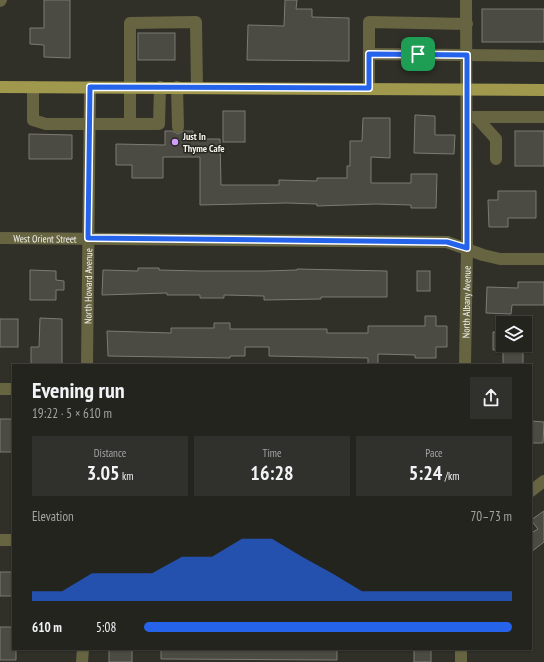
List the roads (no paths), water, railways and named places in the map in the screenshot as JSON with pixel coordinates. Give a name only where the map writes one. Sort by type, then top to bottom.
[{"type":"main road","points":[[0,87],[544,90]]},
{"type":"street","name":"North Albany Avenue","points":[[465,364],[467,248],[472,117],[467,89],[466,0]]},
{"type":"street","points":[[130,123],[130,23],[196,22],[197,88]]},
{"type":"street","points":[[369,88],[369,22],[467,24]]},
{"type":"street","points":[[369,54],[544,56]]},
{"type":"street","points":[[32,87],[33,120],[46,124],[159,124],[160,87]]},
{"type":"street","name":"North Howard Avenue","points":[[87,364],[90,87]]},
{"type":"street","points":[[177,87],[178,127]]},
{"type":"street","points":[[472,117],[544,117]]},
{"type":"street","points":[[472,117],[496,139],[496,159]]},
{"type":"street","name":"West Orient Street","points":[[0,238],[447,242],[483,255],[500,259],[544,259]]},
{"type":"street","points":[[0,389],[12,389]]},
{"type":"street","points":[[532,490],[544,481]]},
{"type":"street","points":[[0,540],[12,540]]},
{"type":"street","points":[[82,650],[82,662]]},
{"type":"street","points":[[461,650],[461,662]]},
{"type":"place","name":"Just In Thyme Cafe","points":[[175,142]]}]
